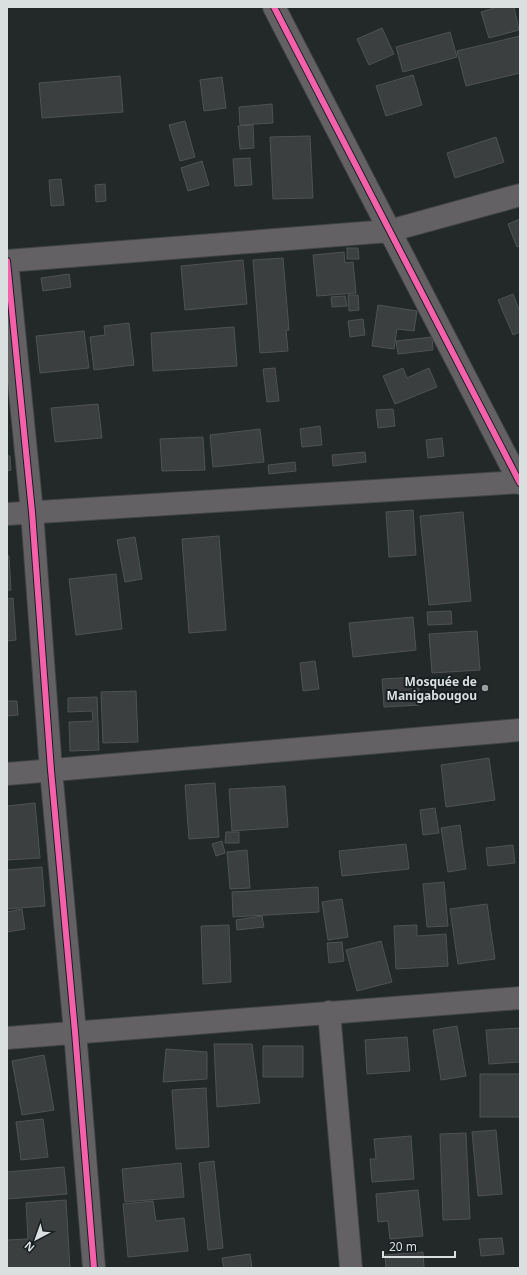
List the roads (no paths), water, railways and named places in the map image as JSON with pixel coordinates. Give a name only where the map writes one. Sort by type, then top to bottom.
[{"type":"street","points":[[7,514],[520,482],[274,7]]},
{"type":"street","points":[[94,1268],[75,1032],[51,770],[32,512],[7,261],[389,231],[520,195]]},
{"type":"street","points":[[7,774],[520,730]]},
{"type":"street","points":[[7,1038],[520,998]]},
{"type":"street","points":[[329,1012],[351,1268]]},
{"type":"place","name":"Mosquée de Manigabougou","points":[[485,688]]}]
